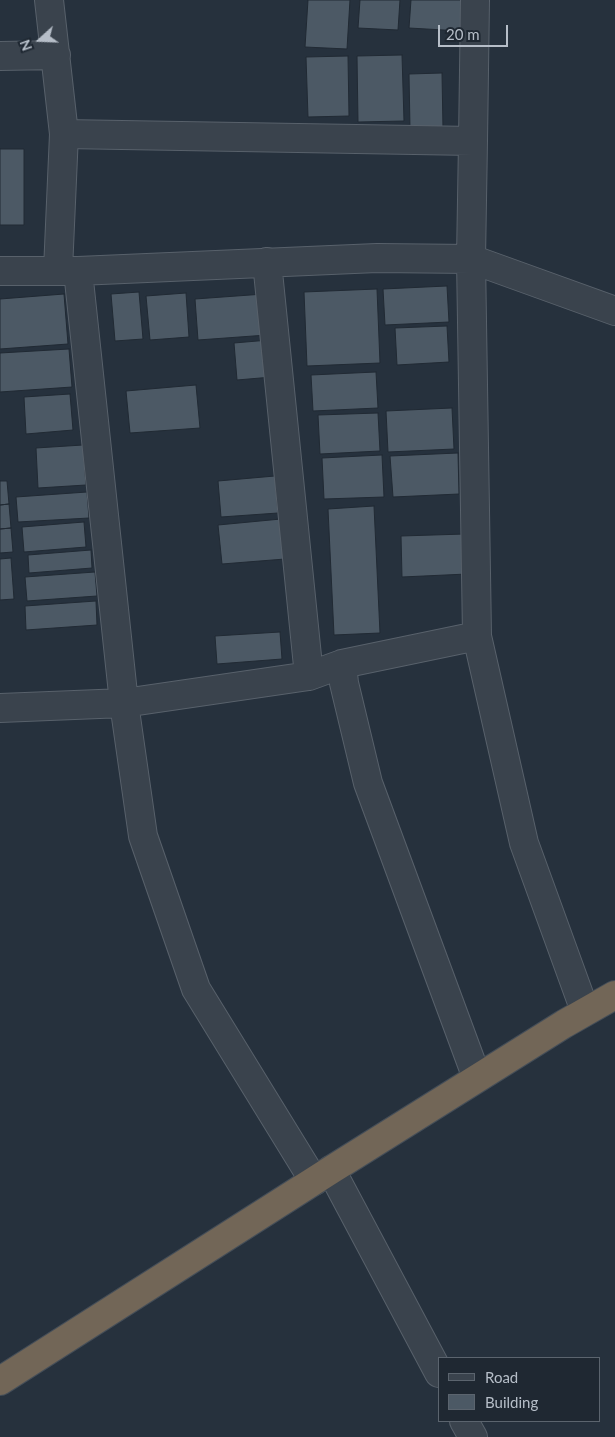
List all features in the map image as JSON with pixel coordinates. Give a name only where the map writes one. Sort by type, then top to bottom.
[{"type":"highway","points":[[0,1381],[322,1175],[585,1011],[615,995]]},
{"type":"street","points":[[49,0],[64,134],[68,270],[143,836],[196,988],[322,1175],[438,1371]]},
{"type":"street","points":[[475,0],[471,259],[477,636],[524,843],[585,1011]]},
{"type":"street","points":[[0,56],[56,55]]},
{"type":"street","points":[[64,134],[473,141]]},
{"type":"street","points":[[0,271],[377,258],[471,259],[615,311]]},
{"type":"street","points":[[267,262],[309,676]]},
{"type":"street","points":[[0,708],[124,703],[309,676],[342,664],[477,636]]},
{"type":"street","points":[[342,664],[344,683],[368,783],[477,1078]]},
{"type":"street","points":[[465,1422],[473,1437]]},
{"type":"building","points":[[308,0],[350,0],[347,49],[305,47]]},
{"type":"building","points":[[360,0],[400,0],[398,30],[358,28]]},
{"type":"building","points":[[411,0],[463,0],[461,31],[409,28]]},
{"type":"building","points":[[402,55],[404,121],[358,122],[357,56]]},
{"type":"building","points":[[348,56],[349,116],[308,117],[306,57]]},
{"type":"building","points":[[442,73],[443,129],[410,129],[409,74]]},
{"type":"building","points":[[0,149],[24,149],[24,225],[0,225]]},
{"type":"building","points":[[447,286],[449,322],[385,325],[383,289]]},
{"type":"building","points":[[377,289],[380,363],[307,366],[304,292]]},
{"type":"building","points":[[139,292],[143,339],[115,341],[111,294]]},
{"type":"building","points":[[186,293],[189,337],[150,340],[146,296]]},
{"type":"building","points":[[64,294],[68,344],[0,349],[0,299]]},
{"type":"building","points":[[264,294],[267,335],[198,340],[195,299]]},
{"type":"building","points":[[447,326],[449,362],[397,365],[395,328]]},
{"type":"building","points":[[269,340],[272,377],[237,380],[234,343]]},
{"type":"building","points":[[69,349],[72,387],[0,392],[0,353]]},
{"type":"building","points":[[376,372],[378,408],[313,411],[311,375]]},
{"type":"building","points":[[196,385],[200,428],[130,433],[126,391]]},
{"type":"building","points":[[70,394],[73,430],[26,434],[24,397]]},
{"type":"building","points":[[452,408],[454,449],[388,452],[386,411]]},
{"type":"building","points":[[378,413],[380,451],[320,454],[318,415]]},
{"type":"building","points":[[83,445],[86,485],[38,488],[36,448]]},
{"type":"building","points":[[458,453],[459,494],[393,497],[390,456]]},
{"type":"building","points":[[382,455],[384,497],[324,499],[322,458]]},
{"type":"building","points":[[275,476],[278,513],[221,517],[218,481]]},
{"type":"building","points":[[0,481],[7,481],[9,504],[0,505]]},
{"type":"building","points":[[87,492],[89,518],[18,522],[16,497]]},
{"type":"building","points":[[9,504],[11,528],[0,529],[0,505]]},
{"type":"building","points":[[374,506],[380,633],[334,635],[328,509]]},
{"type":"building","points":[[281,519],[285,559],[222,564],[218,525]]},
{"type":"building","points":[[84,522],[86,547],[24,552],[22,527]]},
{"type":"building","points":[[11,528],[13,552],[0,553],[0,529]]},
{"type":"building","points":[[465,534],[467,574],[402,577],[401,536]]},
{"type":"building","points":[[91,550],[92,568],[29,573],[28,555]]},
{"type":"building","points":[[11,558],[14,599],[0,600],[0,559]]},
{"type":"building","points":[[95,572],[97,596],[27,601],[25,577]]},
{"type":"building","points":[[96,601],[97,625],[26,630],[25,606]]},
{"type":"building","points":[[280,632],[282,659],[217,664],[215,636]]}]
